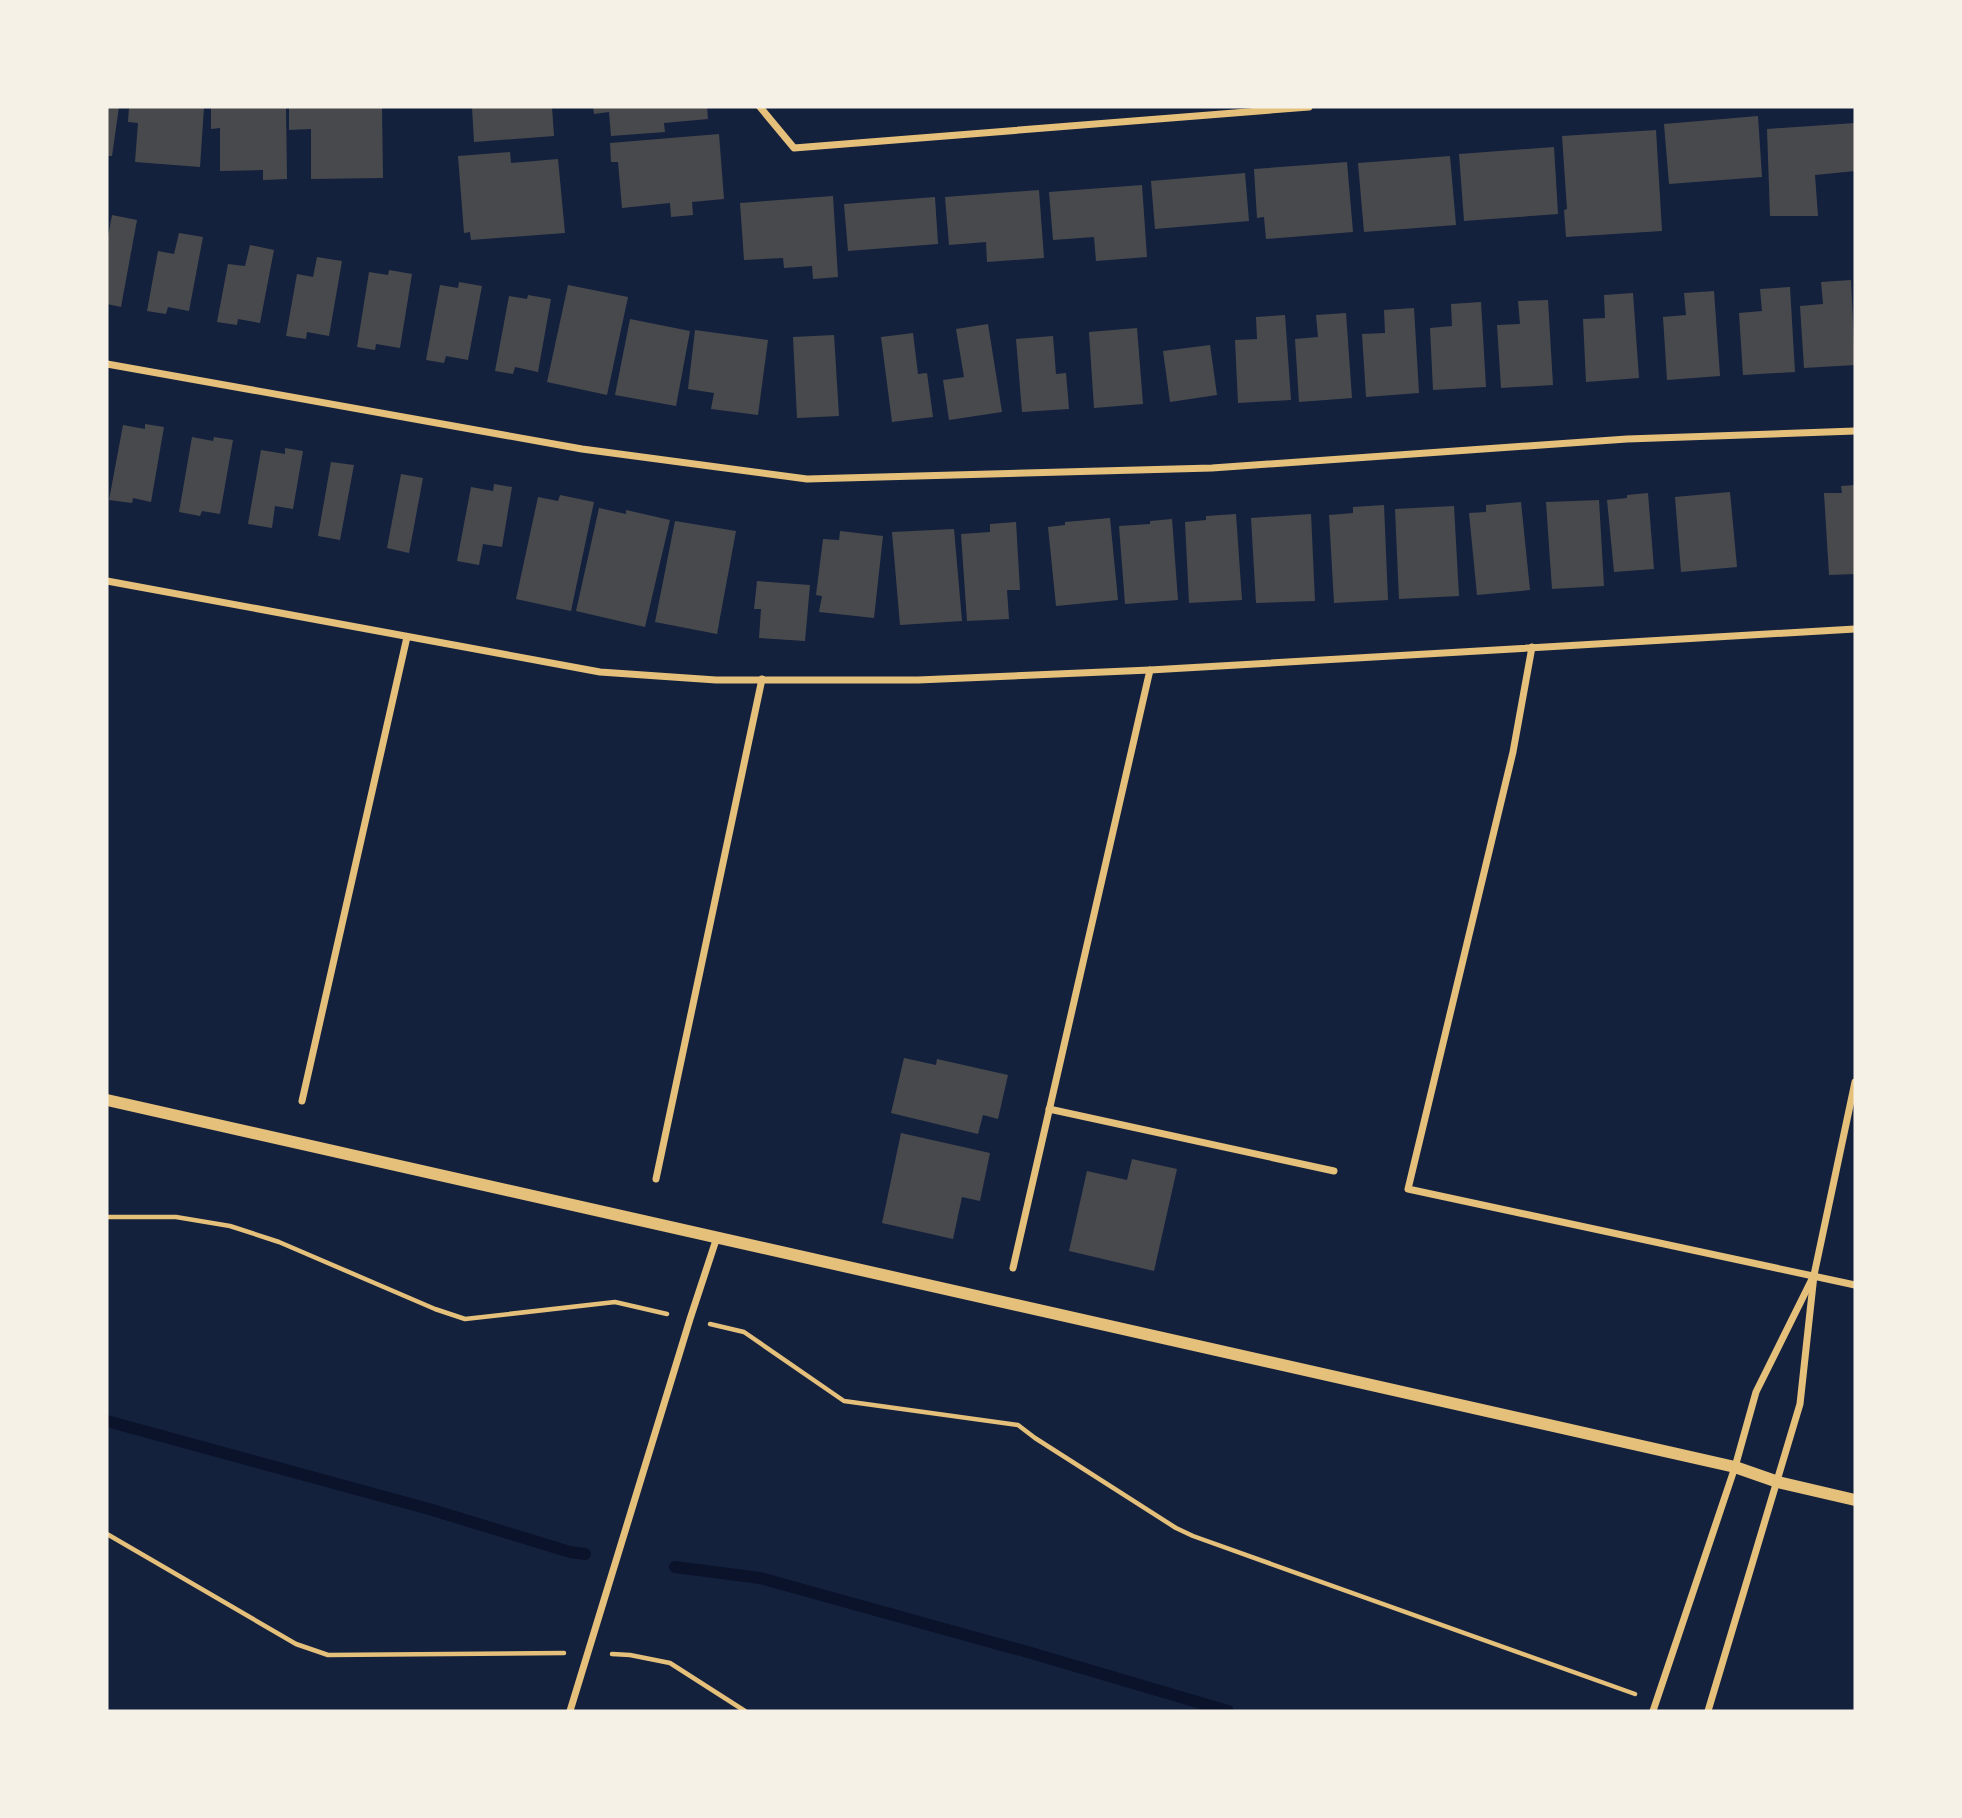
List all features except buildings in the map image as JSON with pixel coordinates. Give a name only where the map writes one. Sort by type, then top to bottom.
[{"type":"street","points":[[760,107],[794,148],[1309,107]]},
{"type":"street","points":[[107,364],[582,449],[807,479],[1198,468],[1627,439],[1855,431]]},
{"type":"street","points":[[107,582],[600,672],[716,680],[918,680],[1150,670],[1855,629]]},
{"type":"street","points":[[302,1101],[407,636]]},
{"type":"street","points":[[1532,647],[1513,752],[1408,1189],[1855,1285]]},
{"type":"street","points":[[1013,1268],[1150,670]]},
{"type":"street","points":[[656,1179],[762,679]]},
{"type":"street","points":[[1708,1711],[1800,1404],[1814,1275],[1855,1082]]},
{"type":"street","points":[[107,1100],[1735,1467],[1778,1482],[1855,1500]]},
{"type":"street","points":[[1049,1109],[1334,1171]]},
{"type":"street","points":[[570,1711],[718,1236]]},
{"type":"street","points":[[1653,1711],[1735,1467],[1756,1392],[1814,1275]]},
{"type":"path","points":[[107,1217],[176,1217],[230,1226],[279,1242],[435,1309],[465,1319],[615,1302],[744,1332],[844,1401],[1018,1424],[1035,1438],[1176,1528],[1193,1536],[1655,1702]]},
{"type":"path","points":[[107,1534],[296,1644],[328,1655],[630,1655],[670,1663],[745,1711]]},
{"type":"waterway","points":[[107,1421],[585,1554]]},
{"type":"waterway","points":[[675,1567],[760,1578],[1228,1711]]}]
